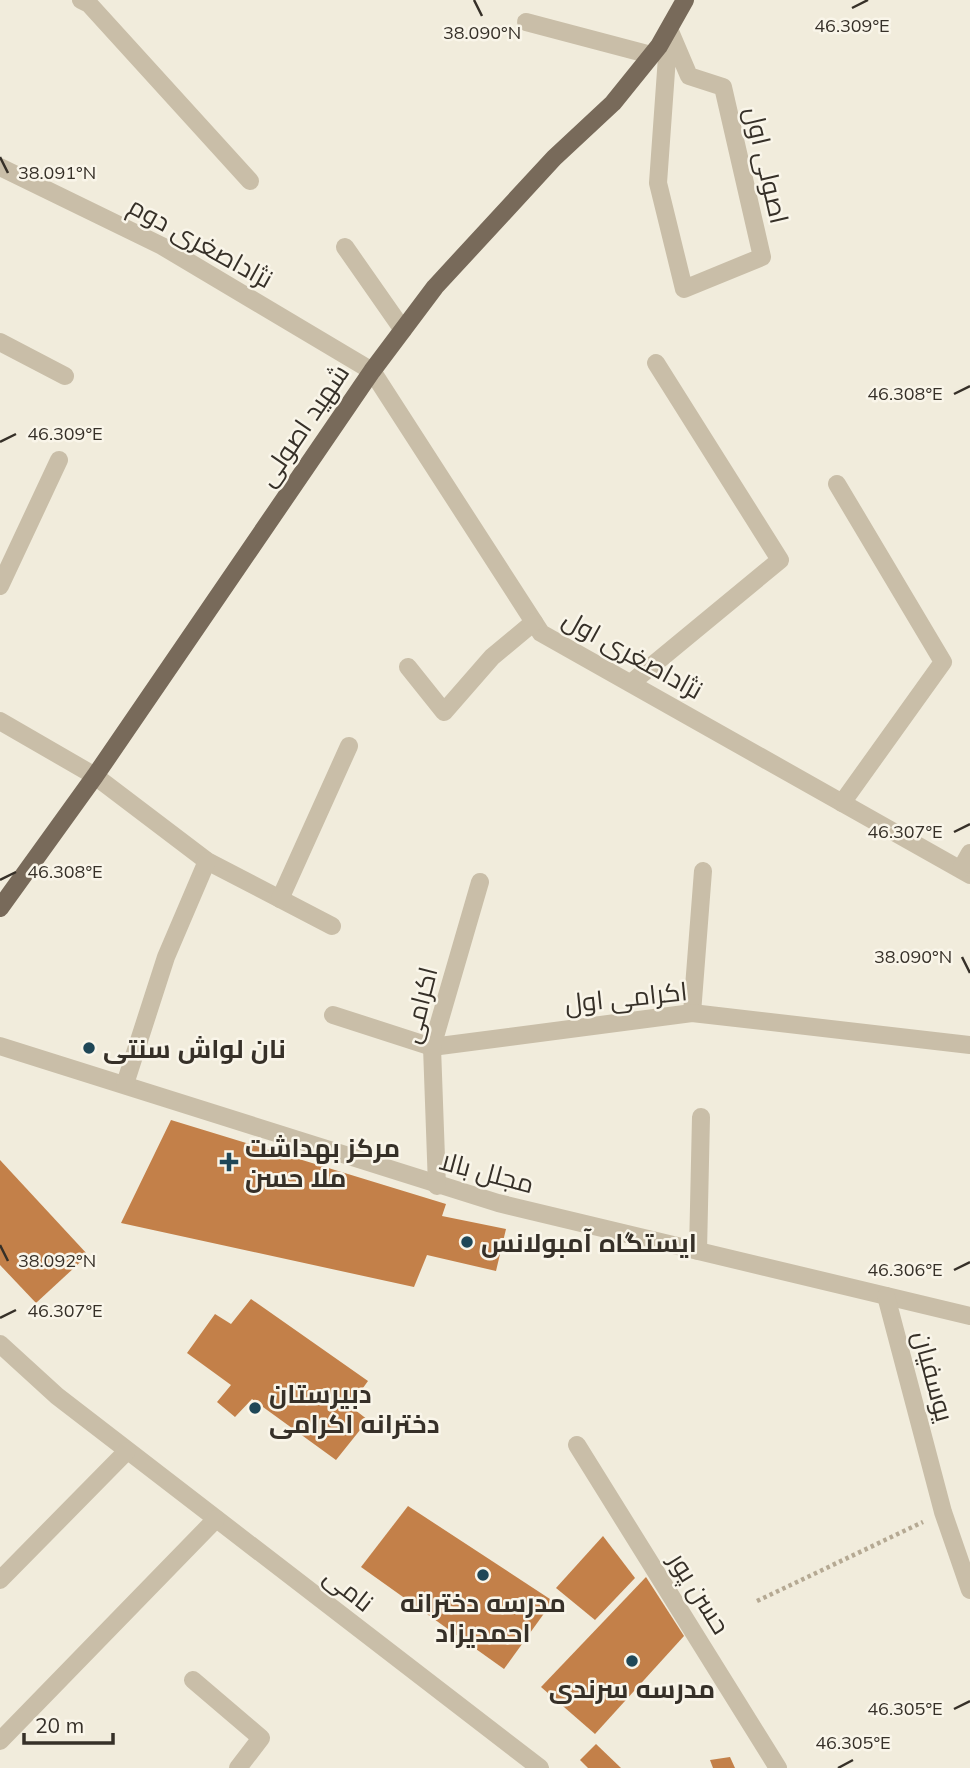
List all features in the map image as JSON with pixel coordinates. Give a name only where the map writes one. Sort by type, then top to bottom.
[{"type":"main road","name":"شهید اصولی","points":[[0,908],[95,776],[372,371],[435,287],[493,222],[613,103],[651,55],[685,0]]},
{"type":"street","points":[[81,0],[89,4],[250,181]]},
{"type":"street","points":[[526,22],[651,55]]},
{"type":"street","name":"اصولی اول","points":[[669,29],[688,76],[723,87],[762,257],[684,289],[658,183],[669,29]]},
{"type":"street","name":"نژاداصغری دوم","points":[[2,171],[162,246],[372,371]]},
{"type":"street","points":[[345,247],[403,330]]},
{"type":"street","points":[[0,342],[65,376]]},
{"type":"street","points":[[631,683],[780,560],[656,363]]},
{"type":"street","name":"نژاداصغری اول","points":[[372,371],[541,633],[965,872]]},
{"type":"street","points":[[0,586],[59,460]]},
{"type":"street","points":[[837,484],[943,662],[842,803]]},
{"type":"street","points":[[408,667],[444,712],[492,657],[534,622]]},
{"type":"street","points":[[0,722],[95,776],[207,861],[332,926]]},
{"type":"street","points":[[280,899],[349,746]]},
{"type":"street","points":[[965,872],[970,853]]},
{"type":"street","points":[[125,1084],[166,957],[207,861]]},
{"type":"street","points":[[692,1013],[704,871]]},
{"type":"street","name":"اکرامی","points":[[437,1186],[432,1046],[480,882]]},
{"type":"street","name":"اکرامی اول","points":[[333,1016],[432,1046],[692,1013],[970,1045]]},
{"type":"street","name":"مجلل بالا","points":[[0,1046],[437,1186],[970,1316]]},
{"type":"street","points":[[698,1251],[701,1117]]},
{"type":"street","name":"یوسفیان","points":[[886,1296],[943,1512],[970,1590]]},
{"type":"street","name":"نامی","points":[[0,1344],[57,1396],[127,1451],[540,1768]]},
{"type":"street","name":"حسن پور","points":[[577,1445],[778,1768]]},
{"type":"street","points":[[0,1580],[127,1451]]},
{"type":"street","points":[[0,1741],[216,1519]]},
{"type":"street","points":[[193,1680],[261,1738],[238,1768]]},
{"type":"path","points":[[757,1601],[943,1512]]},
{"type":"building","name":"مرکز بهداشت ملا حسن","points":[[171,1120],[446,1204],[442,1216],[506,1229],[496,1271],[427,1255],[414,1287],[121,1223]]},
{"type":"building","points":[[0,1160],[88,1255],[36,1303],[0,1265]]},
{"type":"building","points":[[251,1299],[368,1381],[350,1406],[368,1420],[336,1460],[252,1399],[235,1417],[217,1402],[231,1385],[187,1353],[215,1314],[231,1324]]},
{"type":"building","points":[[408,1506],[553,1601],[504,1669],[361,1567]]},
{"type":"building","points":[[603,1536],[635,1578],[595,1620],[556,1588]]},
{"type":"building","points":[[646,1577],[684,1636],[595,1734],[541,1687]]},
{"type":"building","points":[[596,1744],[621,1768],[588,1768],[580,1760]]},
{"type":"building","points":[[730,1757],[735,1768],[713,1768],[710,1760]]},
{"type":"place","name":"نان لواش سنتی","points":[[89,1048]]},
{"type":"place","name":"مرکز بهداشت ملا حسن","points":[[229,1162]]},
{"type":"place","name":"ایستگاه آمبولانس","points":[[467,1242]]},
{"type":"place","name":"دبیرستان دخترانه اکرامی","points":[[255,1408]]},
{"type":"place","name":"مدرسه دخترانه احمدیزاد","points":[[483,1575]]},
{"type":"place","name":"مدرسه سرندی","points":[[632,1661]]}]
